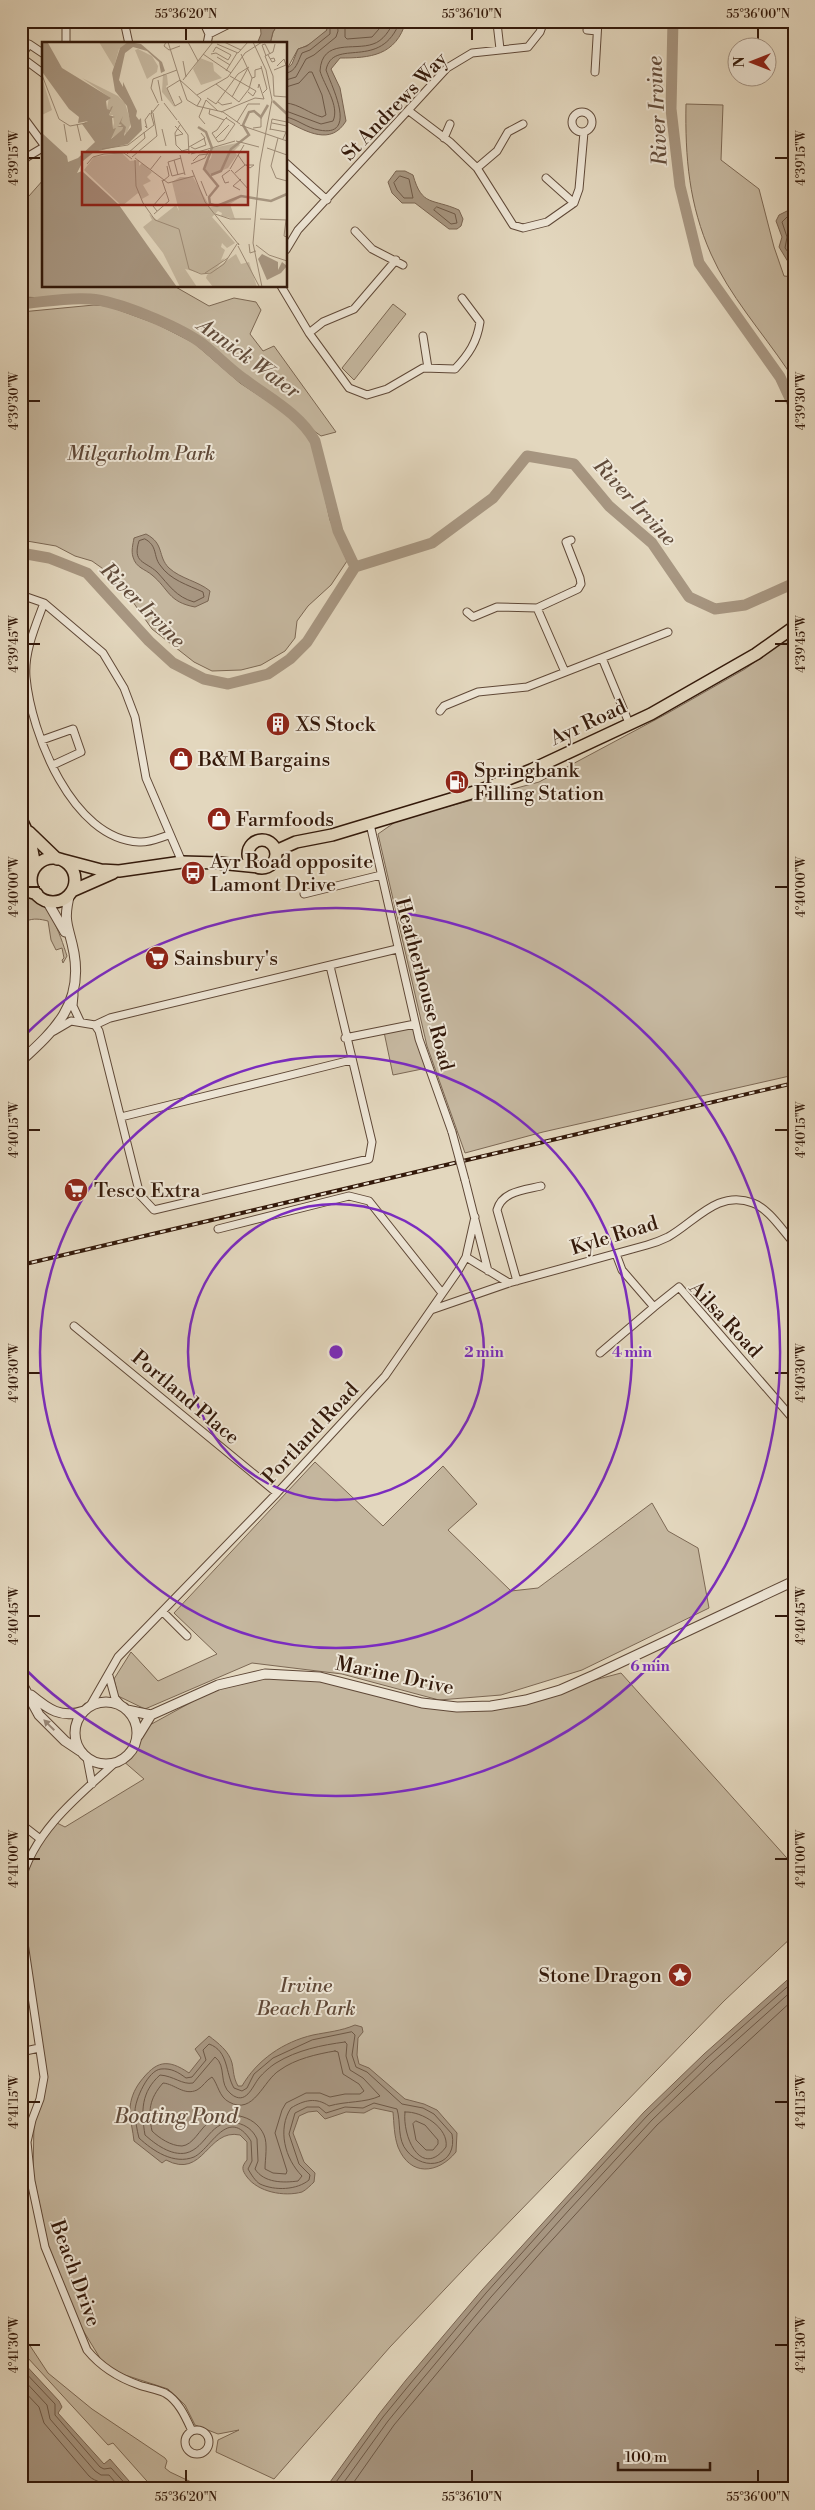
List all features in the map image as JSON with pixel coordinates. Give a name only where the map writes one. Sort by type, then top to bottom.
[{"type":"main road","name":"Ayr Road","points":[[276,851],[296,842],[370,824],[481,790],[530,770],[651,714],[756,654],[794,627]]},
{"type":"main road","points":[[21,819],[29,832],[74,873],[71,892]]},
{"type":"main road","points":[[29,832],[34,854],[33,888],[42,898]]},
{"type":"main road","points":[[21,881],[44,860],[60,859],[101,870],[119,871],[177,863],[218,863],[266,867],[273,863],[276,851],[268,842],[256,842],[249,852],[241,857],[218,863]]},
{"type":"main road","name":"Ayr Road","points":[[268,842],[296,842]]},
{"type":"main road","points":[[249,852],[250,860],[259,867]]},
{"type":"main road","points":[[21,889],[42,898],[60,900],[71,892],[119,871]]},
{"type":"street","points":[[66,21],[66,42]]},
{"type":"street","points":[[124,21],[129,42]]},
{"type":"street","points":[[203,21],[209,34],[207,42]]},
{"type":"street","points":[[209,34],[235,21]]},
{"type":"street","name":"St Andrews Way","points":[[288,247],[298,230],[447,68],[472,53],[528,48],[540,32],[544,21]]},
{"type":"street","points":[[595,72],[598,21]]},
{"type":"street","points":[[497,23],[500,49]]},
{"type":"street","points":[[587,30],[597,31]]},
{"type":"street","points":[[42,53],[29,44],[21,57],[42,73]]},
{"type":"street","points":[[408,111],[444,138],[476,168],[513,225],[523,228],[547,222],[574,203],[579,190],[584,132]]},
{"type":"street","points":[[21,114],[42,143]]},
{"type":"street","points":[[444,138],[450,124]]},
{"type":"street","points":[[476,168],[497,151],[508,132],[523,124]]},
{"type":"street","points":[[21,164],[27,157],[42,147]]},
{"type":"street","points":[[288,165],[327,200]]},
{"type":"street","points":[[546,178],[574,203]]},
{"type":"street","points":[[355,231],[372,248],[403,265]]},
{"type":"street","points":[[309,333],[323,322],[354,309],[396,260]]},
{"type":"street","points":[[282,288],[309,333],[348,388],[367,395],[387,388],[423,368],[455,368],[468,355],[478,337],[480,322],[462,298]]},
{"type":"street","points":[[423,336],[428,368]]},
{"type":"street","points":[[467,612],[473,617],[497,606],[537,608],[578,589],[581,584],[566,542],[571,540]]},
{"type":"street","points":[[21,595],[44,603],[103,654],[124,688],[135,717],[146,778],[174,848],[177,863]]},
{"type":"street","points":[[44,603],[28,652],[26,677],[33,715],[53,765],[78,808],[107,832],[132,842],[142,843],[168,835]]},
{"type":"street","points":[[537,608],[565,672]]},
{"type":"street","points":[[440,711],[444,706],[478,692],[527,687],[668,632]]},
{"type":"street","points":[[602,658],[629,723]]},
{"type":"street","points":[[42,740],[73,729],[81,752],[53,765]]},
{"type":"street","name":"Heatherhouse Road","points":[[370,824],[415,1024],[428,1067],[452,1132],[465,1180]]},
{"type":"street","points":[[304,894],[381,875]]},
{"type":"street","points":[[71,892],[64,913],[72,945],[73,1006],[80,1021]]},
{"type":"street","points":[[42,898],[72,945]]},
{"type":"street","points":[[51,1032],[72,1021],[95,1025],[110,1018],[397,949]]},
{"type":"street","points":[[95,1025],[99,1031],[140,1195],[154,1210],[368,1158],[372,1142],[330,966]]},
{"type":"street","points":[[21,1061],[64,1017],[74,986]]},
{"type":"street","points":[[346,1038],[415,1024]]},
{"type":"street","points":[[121,1117],[351,1060]]},
{"type":"street","name":"Portland Road","points":[[87,1708],[109,1675],[118,1657],[277,1493],[385,1376],[466,1257],[475,1217],[465,1180]]},
{"type":"street","points":[[517,1281],[497,1210],[499,1202],[505,1195],[541,1186]]},
{"type":"street","points":[[218,1229],[349,1196],[368,1201],[442,1293]]},
{"type":"street","name":"Kyle Road","points":[[431,1310],[508,1283],[616,1254],[668,1237],[715,1204],[734,1198],[754,1203],[769,1214],[794,1243]]},
{"type":"street","points":[[475,1217],[488,1271]]},
{"type":"street","points":[[600,1353],[654,1307],[622,1270],[616,1254]]},
{"type":"street","points":[[466,1257],[508,1283]]},
{"type":"street","name":"Ailsa Road","points":[[654,1307],[679,1287],[794,1420]]},
{"type":"street","name":"Portland Place","points":[[74,1326],[277,1493]]},
{"type":"street","name":"Marine Drive","points":[[151,1715],[218,1685],[265,1674],[320,1677],[422,1703],[448,1706],[491,1706],[526,1700],[560,1690],[594,1675],[794,1581]]},
{"type":"street","points":[[163,1612],[187,1636]]},
{"type":"street","points":[[109,1675],[115,1698],[136,1722],[136,1743]]},
{"type":"street","points":[[21,1682],[39,1716],[65,1741],[100,1764],[115,1763]]},
{"type":"street","points":[[21,1882],[27,1863],[39,1838],[92,1784],[115,1763],[131,1752],[139,1732],[151,1715],[124,1708],[112,1702],[98,1703],[76,1714],[55,1713],[27,1692]]},
{"type":"street","points":[[87,1708],[76,1725],[75,1736],[83,1754],[92,1784]]},
{"type":"street","points":[[21,1824],[39,1838]]},
{"type":"street","name":"Beach Drive","points":[[21,1923],[44,2077],[40,2099],[24,2142],[45,2247],[87,2350],[98,2363],[112,2372],[136,2385],[165,2393],[181,2410],[192,2431]]},
{"type":"street","points":[[21,2052],[39,2048]]},
{"type":"green space","points":[[280,21],[324,21],[327,30],[314,41],[298,49],[288,67],[288,42],[270,42],[273,32]]},
{"type":"green space","points":[[686,104],[723,105],[721,160],[759,189],[774,247],[784,276],[794,277],[794,383],[787,369],[727,284],[718,269],[704,236],[693,199],[690,180],[686,143]]},
{"type":"green space","points":[[42,181],[42,288],[178,288],[209,306],[234,298],[256,302],[261,310],[250,334],[263,351],[274,346],[336,432],[321,436],[244,380],[191,332],[98,300],[21,297],[21,205]]},
{"type":"green space","points":[[393,304],[406,314],[354,380],[342,368]]},
{"type":"green space","name":"Milgarholm Park","points":[[94,305],[108,306],[157,324],[194,343],[240,383],[284,412],[301,426],[310,437],[330,520],[347,561],[331,585],[308,606],[297,621],[295,638],[285,651],[261,665],[241,670],[212,671],[194,662],[152,629],[116,578],[92,561],[75,556],[56,546],[21,540],[21,312]]},
{"type":"green space","points":[[794,634],[794,1075],[543,1132],[465,1153],[427,1046],[378,834],[398,820],[539,782],[668,713],[745,669]]},
{"type":"green space","points":[[21,895],[30,896],[39,901],[52,917],[67,956],[63,963],[62,948],[56,950],[51,940],[48,921],[40,919],[26,921],[27,954],[23,958]]},
{"type":"green space","points":[[414,1025],[427,1068],[393,1075],[384,1032]]},
{"type":"green space","points":[[315,1462],[383,1526],[443,1466],[477,1504],[448,1530],[511,1591],[538,1588],[652,1503],[668,1531],[698,1548],[709,1608],[582,1670],[501,1695],[439,1700],[342,1674],[252,1663],[145,1709],[118,1696],[114,1679],[131,1652],[158,1681],[217,1654],[174,1613]]},
{"type":"green space","name":"Irvine Beach Park","points":[[621,1673],[794,1866],[794,1935],[724,2001],[482,2250],[390,2347],[274,2479],[216,2452],[218,2440],[239,2430],[218,2434],[195,2425],[185,2405],[168,2389],[122,2374],[103,2363],[81,2327],[48,2245],[33,2173],[34,2123],[43,2081],[21,1923],[21,1887],[36,1844],[55,1822],[65,1827],[144,1779],[122,1760],[131,1752],[137,1732],[210,1692],[255,1675],[285,1674],[447,1709],[508,1703]]},
{"type":"green space","points":[[21,2332],[48,2373],[92,2409],[165,2458],[167,2461],[165,2468],[170,2472],[206,2489],[154,2489],[113,2443],[108,2445],[27,2357],[21,2349]]},
{"type":"water","points":[[260,21],[280,21],[273,32],[270,42],[258,42],[261,34]]},
{"type":"water","points":[[324,21],[406,21],[402,33],[389,48],[371,56],[340,58],[331,69],[340,88],[346,121],[340,129],[326,135],[310,132],[288,122],[288,67],[292,64],[298,49],[307,46],[327,30]]},
{"type":"water","points":[[396,171],[405,171],[413,175],[416,185],[424,197],[459,210],[463,219],[461,226],[457,229],[449,229],[415,203],[402,203],[392,193],[388,182]]},
{"type":"water","points":[[787,211],[794,213],[794,265],[790,265],[779,247],[782,237],[776,221],[779,215]]},
{"type":"water","points":[[146,534],[156,542],[165,564],[169,568],[210,591],[208,601],[195,607],[179,602],[158,580],[136,564],[132,552],[134,538]]},
{"type":"water","points":[[794,1974],[794,2489],[325,2489],[406,2380],[482,2290],[561,2203],[644,2112],[704,2054]]},
{"type":"water","name":"Boating Pond","points":[[355,2025],[362,2027],[363,2032],[358,2038],[357,2055],[359,2064],[369,2068],[405,2099],[437,2110],[457,2133],[456,2152],[441,2165],[425,2169],[417,2168],[410,2164],[403,2157],[398,2147],[393,2112],[374,2108],[364,2113],[346,2112],[325,2119],[317,2111],[299,2116],[293,2133],[304,2162],[315,2173],[314,2182],[304,2191],[295,2193],[287,2194],[264,2190],[247,2177],[243,2167],[247,2160],[247,2142],[240,2135],[229,2135],[220,2139],[189,2164],[179,2164],[166,2160],[162,2163],[134,2141],[130,2106],[140,2082],[151,2070],[162,2064],[174,2065],[189,2073],[201,2058],[195,2049],[209,2036],[228,2055],[232,2063],[236,2083],[238,2086],[242,2086],[263,2060],[281,2047],[302,2038]]},
{"type":"water","points":[[21,2360],[59,2401],[62,2407],[58,2413],[104,2464],[110,2459],[136,2489],[21,2489]]},
{"type":"waterway","name":"River Irvine","points":[[673,21],[671,109],[680,186],[699,263],[780,377],[794,407]]},
{"type":"waterway","name":"Annick Water","points":[[21,304],[64,299],[90,299],[116,304],[147,315],[200,342],[238,375],[292,414],[301,422],[315,441],[338,531],[355,567]]},
{"type":"waterway","name":"River Irvine","points":[[21,553],[49,558],[87,573],[149,641],[173,663],[204,679],[228,684],[268,674],[290,659],[307,642],[355,567],[432,543],[493,498],[527,456],[574,464],[609,506],[652,543],[689,597],[715,609],[745,605],[792,584],[794,580]]},
{"type":"railway","points":[[21,1265],[794,1083]]},
{"type":"place","name":"XS Stock","points":[[278,724]]},
{"type":"place","name":"B&M Bargains","points":[[181,759]]},
{"type":"place","name":"Springbank Filling Station","points":[[457,782]]},
{"type":"place","name":"Farmfoods","points":[[219,819]]},
{"type":"place","name":"Ayr Road opposite Lamont Drive","points":[[193,873]]},
{"type":"place","name":"Sainsbury's","points":[[157,958]]},
{"type":"place","name":"Tesco Extra","points":[[76,1190]]},
{"type":"place","name":"Stone Dragon","points":[[680,1975]]}]
